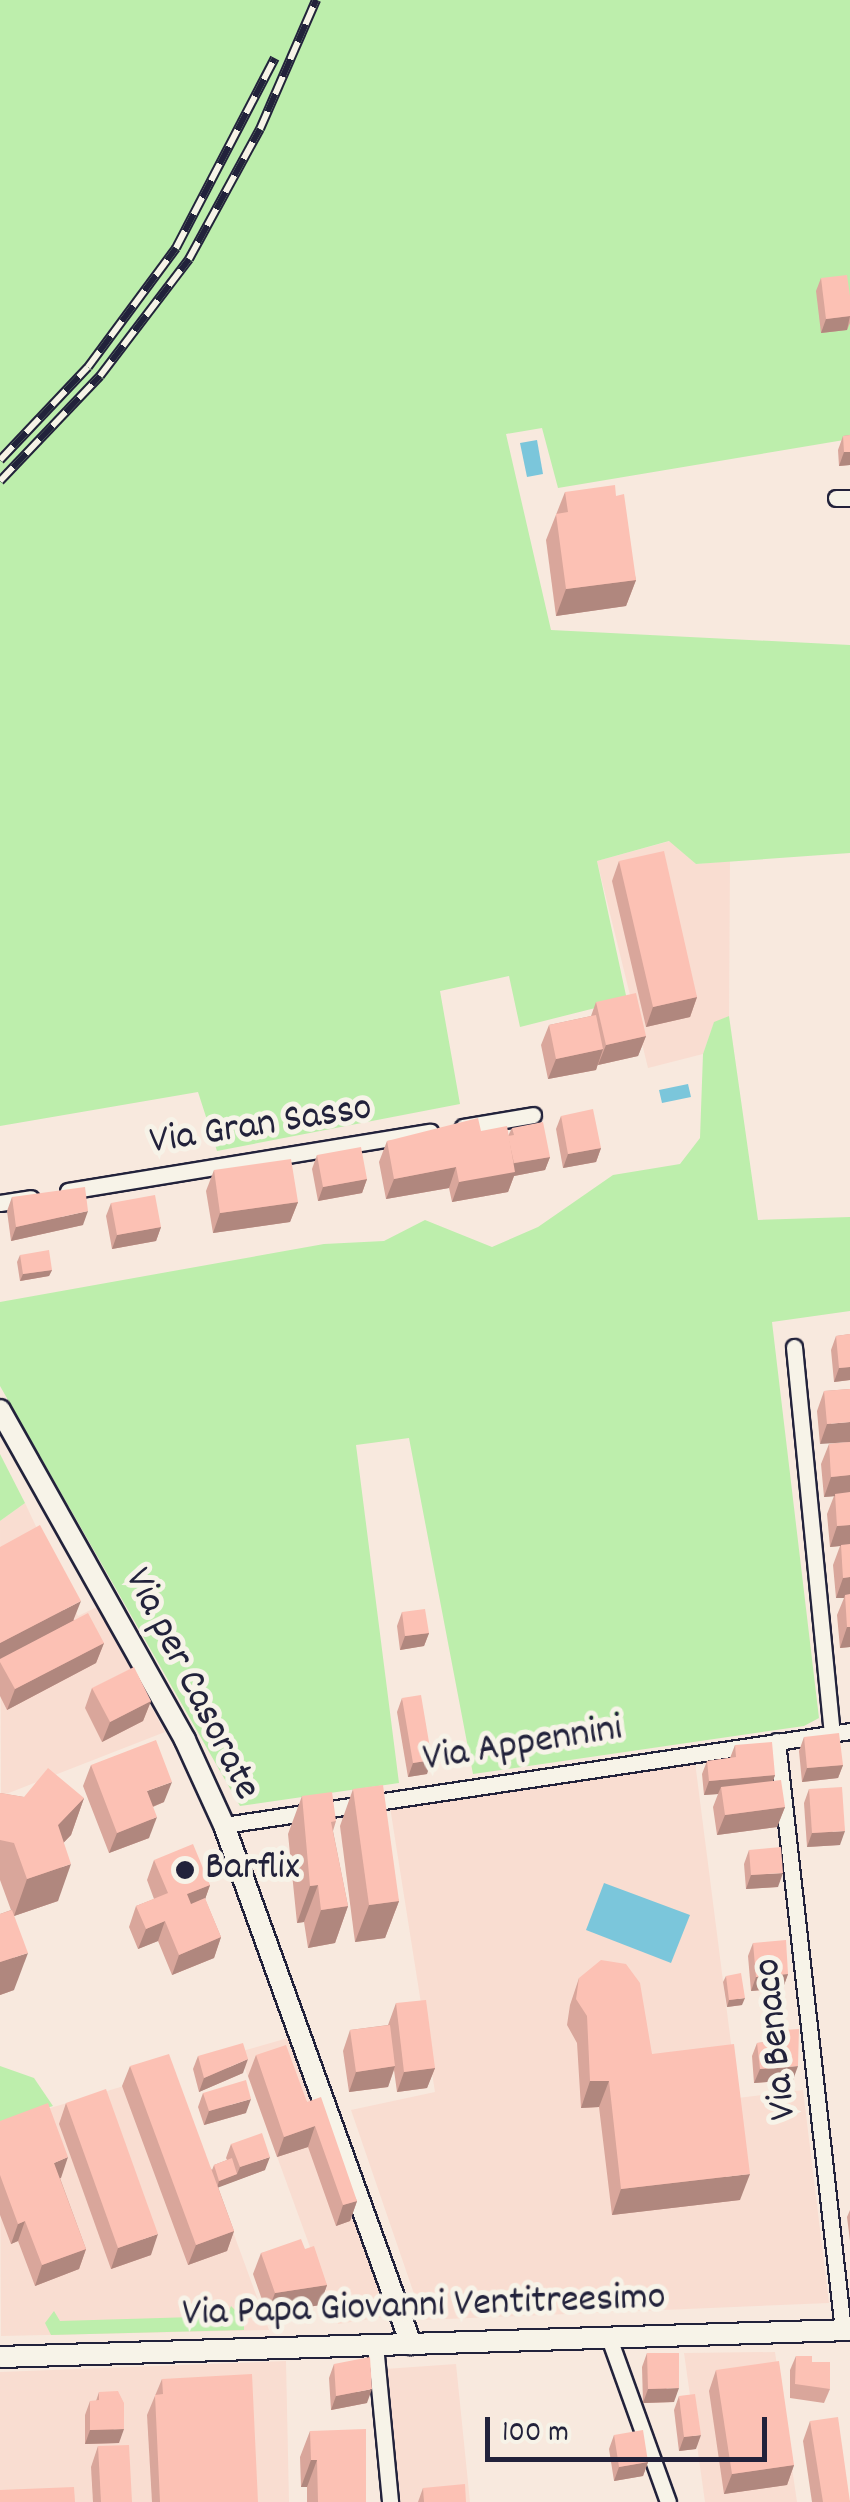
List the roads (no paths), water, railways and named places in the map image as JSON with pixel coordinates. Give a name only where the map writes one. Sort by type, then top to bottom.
[{"type":"street","name":"Via Gran Sasso","points":[[0,1202],[533,1115]]},
{"type":"street","points":[[794,1347],[832,1734]]},
{"type":"street","name":"Via per Casorate","points":[[0,1410],[185,1740],[224,1825],[411,2344]]},
{"type":"street","name":"Via Appennini","points":[[224,1825],[850,1731]]},
{"type":"street","name":"Via Benaco","points":[[778,1741],[846,2330]]},
{"type":"street","name":"Via Papa Giovanni Ventitreesimo","points":[[0,2357],[846,2330]]},
{"type":"street","points":[[609,2338],[668,2502]]},
{"type":"street","points":[[375,2345],[390,2502]]},
{"type":"water","points":[[537,440],[543,474],[527,477],[520,443]]},
{"type":"water","points":[[688,1084],[691,1097],[662,1103],[659,1090]]},
{"type":"water","points":[[604,1883],[690,1915],[671,1963],[586,1930]]},
{"type":"railway","points":[[0,481],[100,376],[189,259],[260,129],[316,0]]},
{"type":"railway","points":[[0,460],[88,367],[176,248],[275,58]]},
{"type":"place","name":"Barflix","points":[[185,1870]]}]
